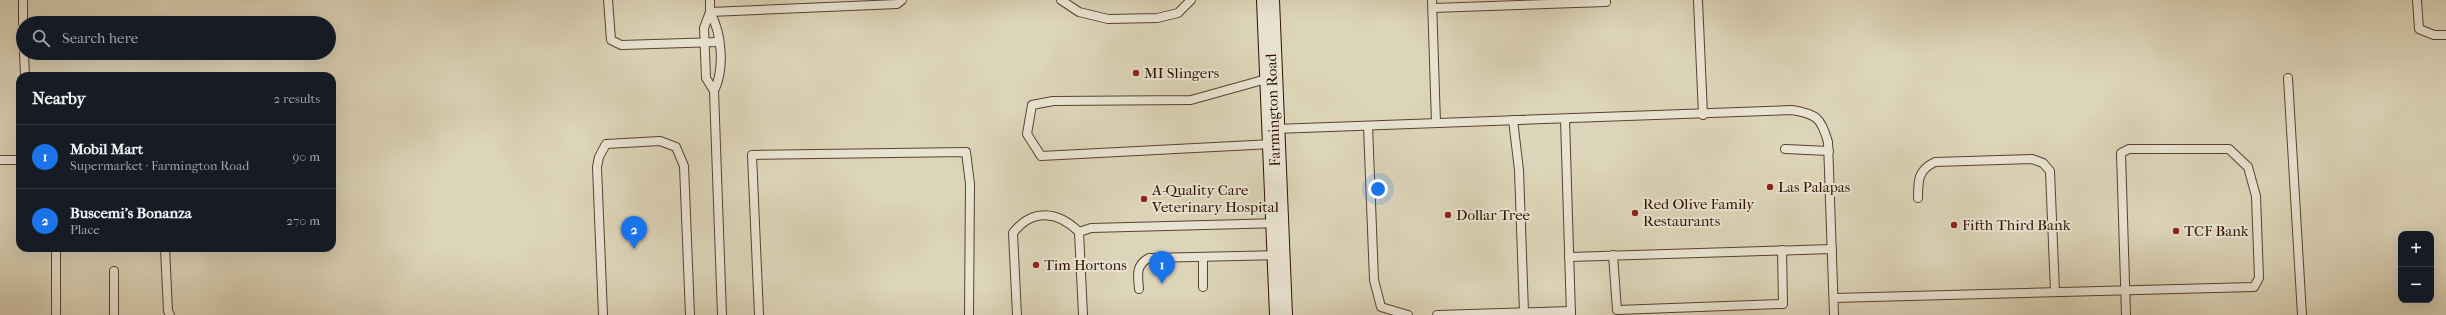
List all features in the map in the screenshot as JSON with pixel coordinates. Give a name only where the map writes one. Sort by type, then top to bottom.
[{"type":"main road","name":"Farmington Road","points":[[1268,0],[1282,315]]},
{"type":"lane","points":[[23,0],[23,16]]},
{"type":"lane","points":[[608,0],[611,40],[621,45],[719,42]]},
{"type":"lane","points":[[710,0],[710,12],[704,28],[704,42],[706,78],[714,91]]},
{"type":"lane","points":[[710,12],[824,4],[897,4],[902,0]]},
{"type":"lane","points":[[1060,0],[1079,12],[1108,19],[1157,18],[1178,13],[1191,0]]},
{"type":"lane","points":[[1698,0],[1703,114]]},
{"type":"lane","points":[[2416,0],[2419,28],[2434,35],[2446,35]]},
{"type":"lane","points":[[1436,123],[1432,4],[1606,2]]},
{"type":"lane","points":[[710,12],[718,27],[719,42],[720,78],[714,91],[722,315]]},
{"type":"lane","points":[[24,60],[25,72]]},
{"type":"lane","points":[[1271,77],[1191,100],[1053,101],[1032,105],[1027,134],[1041,156],[1274,137],[1368,126],[1792,110],[1810,113],[1823,123],[1829,151],[1834,315]]},
{"type":"lane","points":[[2288,78],[2302,315]]},
{"type":"lane","points":[[1437,315],[1524,312],[1571,313],[1565,119]]},
{"type":"lane","points":[[1513,120],[1519,170],[1524,312]]},
{"type":"lane","points":[[1368,126],[1374,280],[1381,307],[1408,315]]},
{"type":"lane","points":[[603,315],[597,167],[599,157],[606,144],[660,141],[676,147],[684,166],[690,315]]},
{"type":"lane","points":[[1785,149],[1829,151]]},
{"type":"lane","points":[[1834,298],[2126,290],[2254,288],[2259,278],[2256,196],[2248,167],[2229,149],[2129,149],[2121,153],[2126,290],[2126,315]]},
{"type":"lane","points":[[759,315],[752,155],[966,152],[970,184],[969,315]]},
{"type":"lane","points":[[1918,198],[1919,174],[1926,166],[1935,162],[2032,159],[2043,163],[2050,171],[2054,292]]},
{"type":"lane","points":[[0,160],[16,160]]},
{"type":"lane","points":[[1017,315],[1013,233],[1021,223],[1036,216],[1049,215],[1068,221],[1079,232],[1083,315]]},
{"type":"lane","points":[[1079,232],[1091,228],[1278,223]]},
{"type":"lane","points":[[1569,257],[1832,248]]},
{"type":"lane","points":[[1613,256],[1617,310],[1783,304],[1782,250]]},
{"type":"lane","points":[[56,252],[56,315]]},
{"type":"lane","points":[[165,252],[168,311],[170,315]]},
{"type":"lane","points":[[1139,289],[1138,270],[1142,262],[1149,258],[1279,255]]},
{"type":"lane","points":[[1203,257],[1203,288]]},
{"type":"lane","points":[[114,271],[114,315]]},
{"type":"place","name":"MI Slingers","points":[[1136,73]]},
{"type":"place","name":"Las Palapas","points":[[1770,187]]},
{"type":"place","name":"A-Quality Care Veterinary Hospital","points":[[1144,199]]},
{"type":"place","name":"Red Olive Family Restaurants","points":[[1635,213]]},
{"type":"place","name":"Dollar Tree","points":[[1448,215]]},
{"type":"place","name":"Fifth Third Bank","points":[[1954,225]]},
{"type":"place","name":"TCF Bank","points":[[2176,231]]},
{"type":"place","name":"Buscemi's Bonanza","points":[[634,249]]},
{"type":"place","name":"Tim Hortons","points":[[1036,265]]},
{"type":"place","name":"Mobil Mart","points":[[1162,284]]}]
